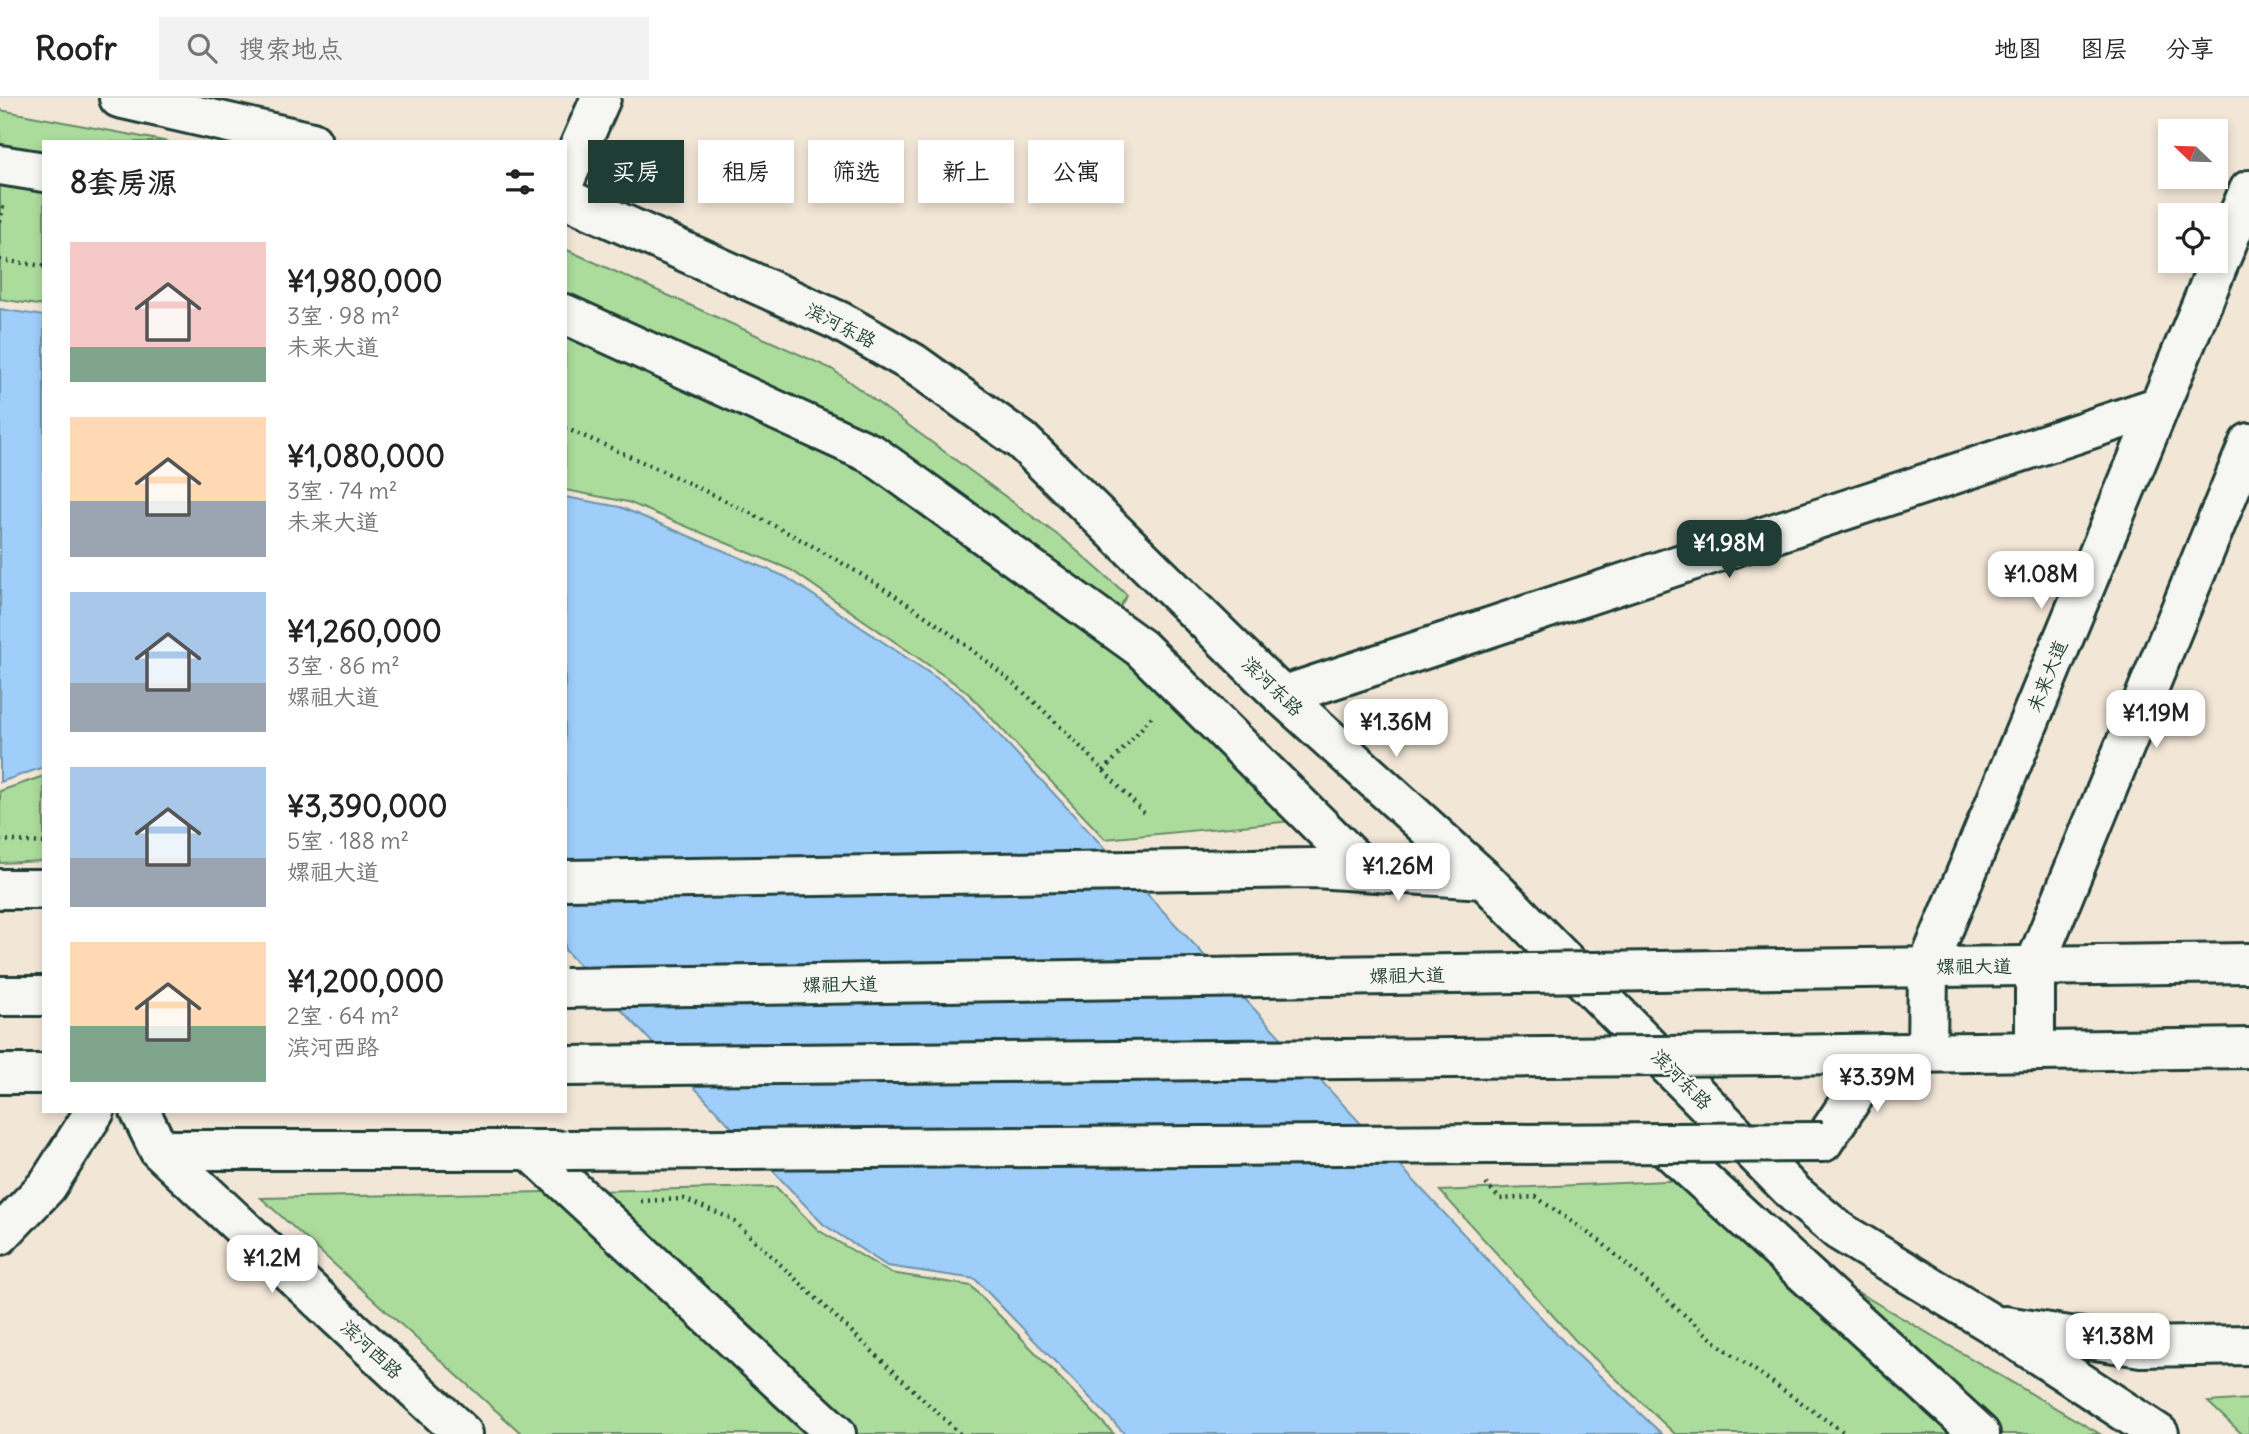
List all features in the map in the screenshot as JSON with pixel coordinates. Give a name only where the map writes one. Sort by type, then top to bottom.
[{"type":"main road","points":[[119,98],[303,140]]},
{"type":"main road","points":[[567,175],[601,98]]},
{"type":"main road","points":[[0,165],[42,172]]},
{"type":"main road","name":"未来大道","points":[[1927,1053],[1928,966],[2249,190]]},
{"type":"main road","name":"滨河东路","points":[[567,199],[839,321],[913,363],[1022,441],[1283,696],[1484,879],[1795,1194],[1839,1231],[1992,1324],[2159,1434]]},
{"type":"main road","points":[[567,315],[872,454],[1141,648],[1366,871]]},
{"type":"main road","points":[[1283,696],[2157,407]]},
{"type":"main road","points":[[2035,1051],[2035,965],[2249,443]]},
{"type":"main road","points":[[567,880],[1315,868],[1484,879]]},
{"type":"main road","points":[[0,889],[42,889]]},
{"type":"main road","name":"嫘祖大道","points":[[567,988],[2249,963]]},
{"type":"main road","points":[[0,996],[42,996]]},
{"type":"main road","points":[[567,1066],[2249,1048]]},
{"type":"main road","points":[[159,1150],[1823,1142],[1882,1054]]},
{"type":"main road","points":[[0,1074],[42,1074]]},
{"type":"main road","points":[[0,1235],[47,1186],[93,1113]]},
{"type":"main road","name":"滨河西路","points":[[140,1113],[159,1150],[463,1434]]},
{"type":"main road","points":[[1662,1143],[1980,1434]]},
{"type":"main road","points":[[548,1150],[836,1434]]},
{"type":"main road","points":[[1992,1324],[2141,1347],[2249,1345]]},
{"type":"path","points":[[0,260],[42,266]]},
{"type":"path","points":[[567,429],[694,483],[772,522],[869,578],[987,661],[1104,771],[1146,815]]},
{"type":"path","points":[[1104,771],[1179,686]]},
{"type":"path","points":[[0,840],[42,843]]},
{"type":"path","points":[[1483,1181],[1500,1199],[1536,1197],[1601,1242],[1719,1345],[1846,1434]]},
{"type":"path","points":[[631,1201],[684,1199],[732,1219],[960,1434]]},
{"type":"green space","points":[[0,110],[158,140],[42,140],[42,306],[0,299]]},
{"type":"green space","points":[[567,250],[832,369],[1067,542],[1127,595],[1105,632],[1303,820],[1105,839],[966,691],[791,570],[628,502],[567,490]]},
{"type":"green space","points":[[42,777],[42,861],[0,863],[0,791]]},
{"type":"green space","points":[[1733,1178],[1832,1277],[2100,1434],[1675,1434],[1576,1341],[1440,1191]]},
{"type":"green space","points":[[776,1187],[818,1230],[891,1273],[971,1286],[1114,1434],[522,1434],[261,1198]]},
{"type":"green space","points":[[2249,1399],[2249,1434],[2242,1434],[2208,1402]]},
{"type":"water","points":[[0,309],[42,316],[42,768],[0,782]]},
{"type":"water","points":[[567,497],[620,507],[786,577],[962,695],[1565,1343],[1662,1434],[1125,1434],[975,1279],[887,1266],[823,1224],[567,952]]}]
